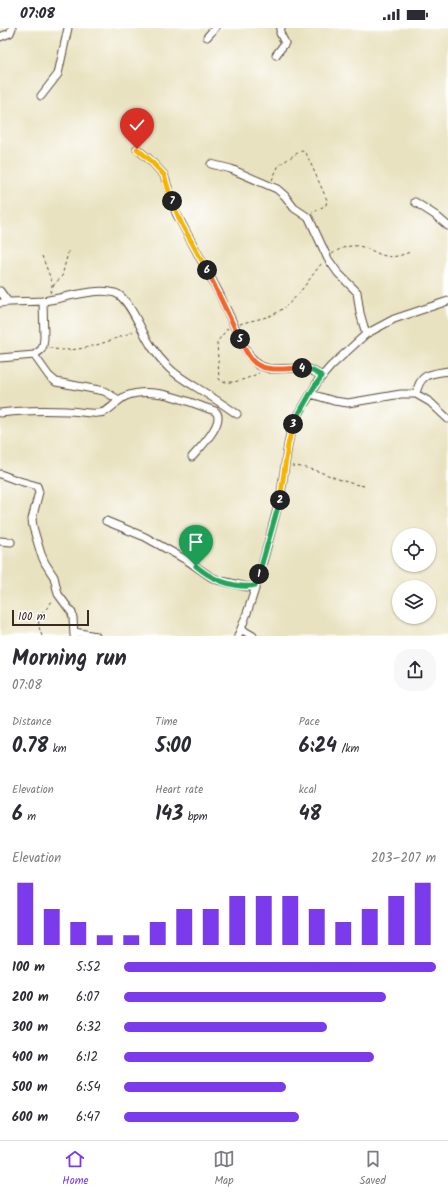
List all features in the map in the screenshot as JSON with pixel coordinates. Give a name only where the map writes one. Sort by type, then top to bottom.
[{"type":"street","points":[[0,37],[10,33],[12,28]]},
{"type":"street","points":[[41,96],[58,74],[68,28]]},
{"type":"street","points":[[207,38],[215,28]]},
{"type":"street","points":[[276,55],[285,43],[280,33],[281,28]]},
{"type":"street","points":[[137,149],[164,175],[176,213],[208,272],[243,345],[251,358],[257,365],[268,368],[306,368],[322,376]]},
{"type":"street","points":[[211,164],[231,170],[281,192],[294,208],[309,218],[327,257],[338,273],[357,292],[360,313],[366,334]]},
{"type":"street","points":[[415,202],[435,215],[448,226]]},
{"type":"street","points":[[0,291],[8,302]]},
{"type":"street","points":[[0,303],[45,300],[85,293],[102,292],[115,293],[122,296],[150,345],[169,368],[186,381],[224,404],[237,414]]},
{"type":"street","points":[[0,358],[34,355],[41,350],[44,338],[45,300]]},
{"type":"street","points":[[238,636],[256,585],[278,506],[292,426],[318,381],[345,352],[366,334],[394,319],[448,301]]},
{"type":"street","points":[[34,355],[49,376],[56,382],[104,391],[119,400]]},
{"type":"street","points":[[416,394],[419,382],[423,378],[448,372]]},
{"type":"street","points":[[0,413],[68,411],[99,414],[109,409],[127,395],[150,392],[165,395],[215,411],[218,416],[214,429],[208,439],[192,457]]},
{"type":"street","points":[[311,394],[334,401],[348,403],[401,394],[416,394],[430,402],[448,420]]},
{"type":"street","points":[[0,474],[38,487],[39,492],[32,519],[41,554],[54,576],[59,597],[68,606],[72,613],[74,634],[96,636]]},
{"type":"street","points":[[106,521],[145,536],[218,580],[249,587],[256,585]]},
{"type":"street","points":[[0,541],[11,542]]},
{"type":"street","points":[[241,629],[253,636]]},
{"type":"path","points":[[269,186],[279,165],[299,152],[302,151],[306,153],[327,200],[326,205],[314,212],[309,218]]},
{"type":"path","points":[[235,326],[276,313],[291,302],[303,290],[327,257],[339,249],[351,246],[367,248],[390,257],[410,252]]},
{"type":"path","points":[[45,300],[52,286],[62,276],[69,249]]},
{"type":"path","points":[[42,256],[52,286]]},
{"type":"path","points":[[231,318],[226,331],[217,340],[219,379],[223,382],[238,381],[268,368]]},
{"type":"path","points":[[43,346],[56,349],[80,348],[99,344],[141,329]]},
{"type":"path","points":[[285,466],[308,468],[342,481],[365,486]]},
{"type":"path","points":[[42,636],[38,621],[40,616],[50,606],[57,592]]},
{"type":"route","points":[[137,149],[164,175],[176,213],[219,293],[243,345],[251,358],[257,365],[263,367],[306,368],[322,376],[314,387],[292,426],[281,493],[256,585],[249,587],[218,580],[211,577],[196,566]]}]
